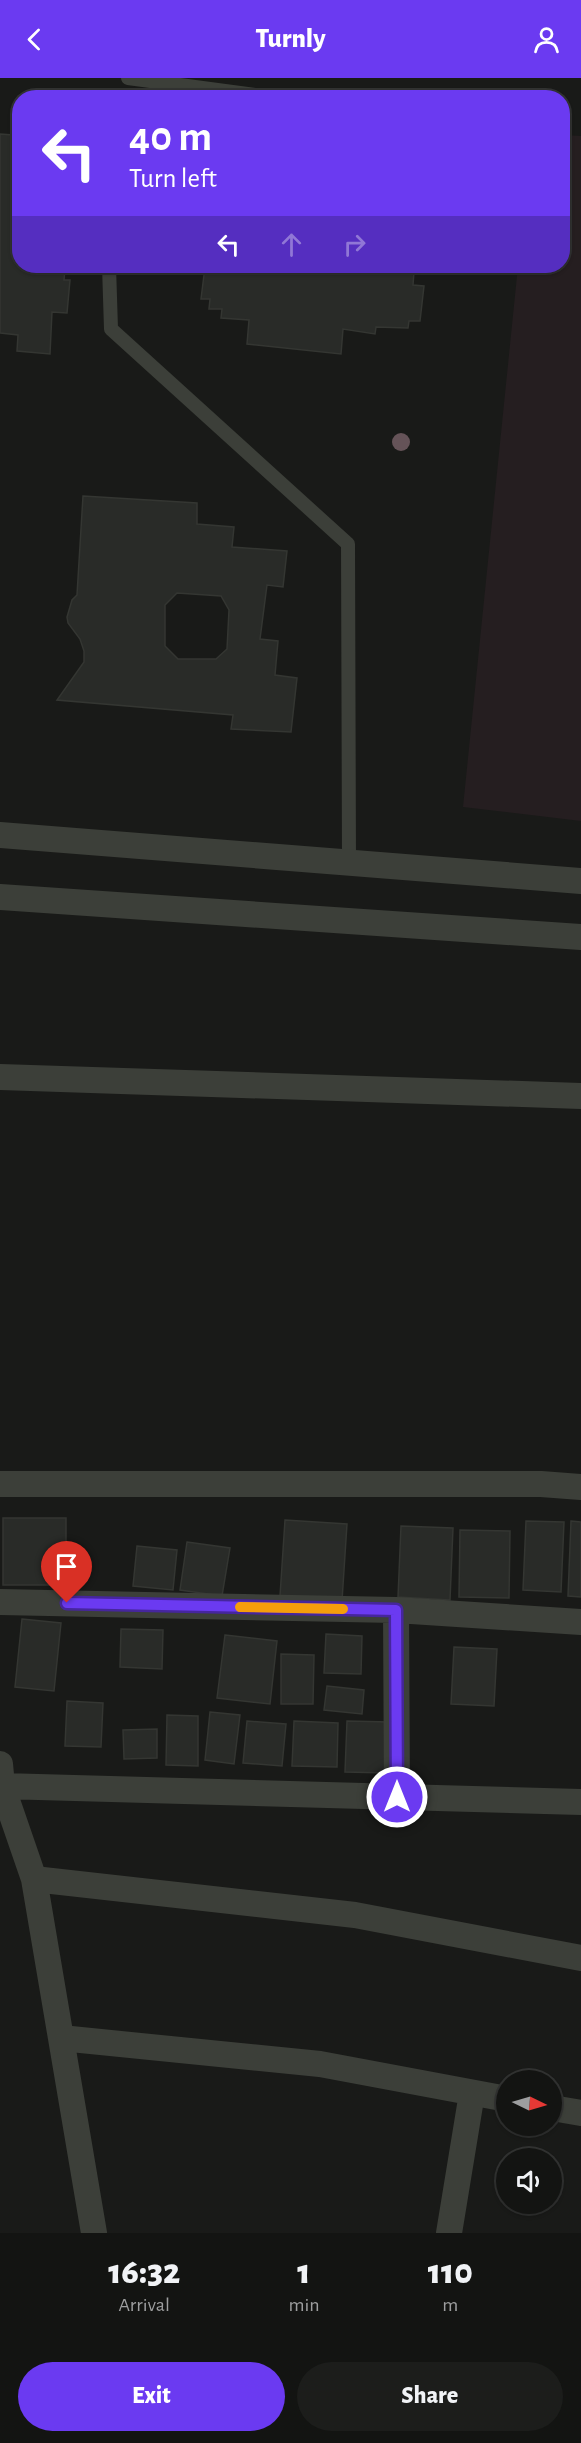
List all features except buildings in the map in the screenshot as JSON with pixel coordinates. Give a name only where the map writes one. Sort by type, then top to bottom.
[{"type":"street","points":[[0,834],[581,881]]},
{"type":"street","points":[[0,897],[581,937]]},
{"type":"street","points":[[0,1077],[581,1095]]},
{"type":"street","points":[[0,1484],[518,1484],[581,1487]]},
{"type":"street","points":[[0,1602],[396,1610],[581,1622]]},
{"type":"street","points":[[396,1610],[397,1797]]},
{"type":"street","points":[[94,2233],[34,1879],[1,1775],[397,1797],[581,1802]]},
{"type":"street","points":[[34,1879],[355,1915],[581,1958]]},
{"type":"street","points":[[61,2038],[320,2064],[496,2097]]},
{"type":"street","points":[[449,2233],[472,2093]]},
{"type":"street","points":[[562,2110],[581,2113]]},
{"type":"lane","points":[[128,78],[218,90]]},
{"type":"lane","points":[[109,273],[111,329],[348,544],[350,863]]},
{"type":"shaded area","points":[[570,135],[581,136],[581,821],[463,807],[517,273],[570,273]]},
{"type":"slow traffic","points":[[240,1607],[343,1609]]},
{"type":"route","points":[[67,1603],[396,1610],[397,1797]]}]
